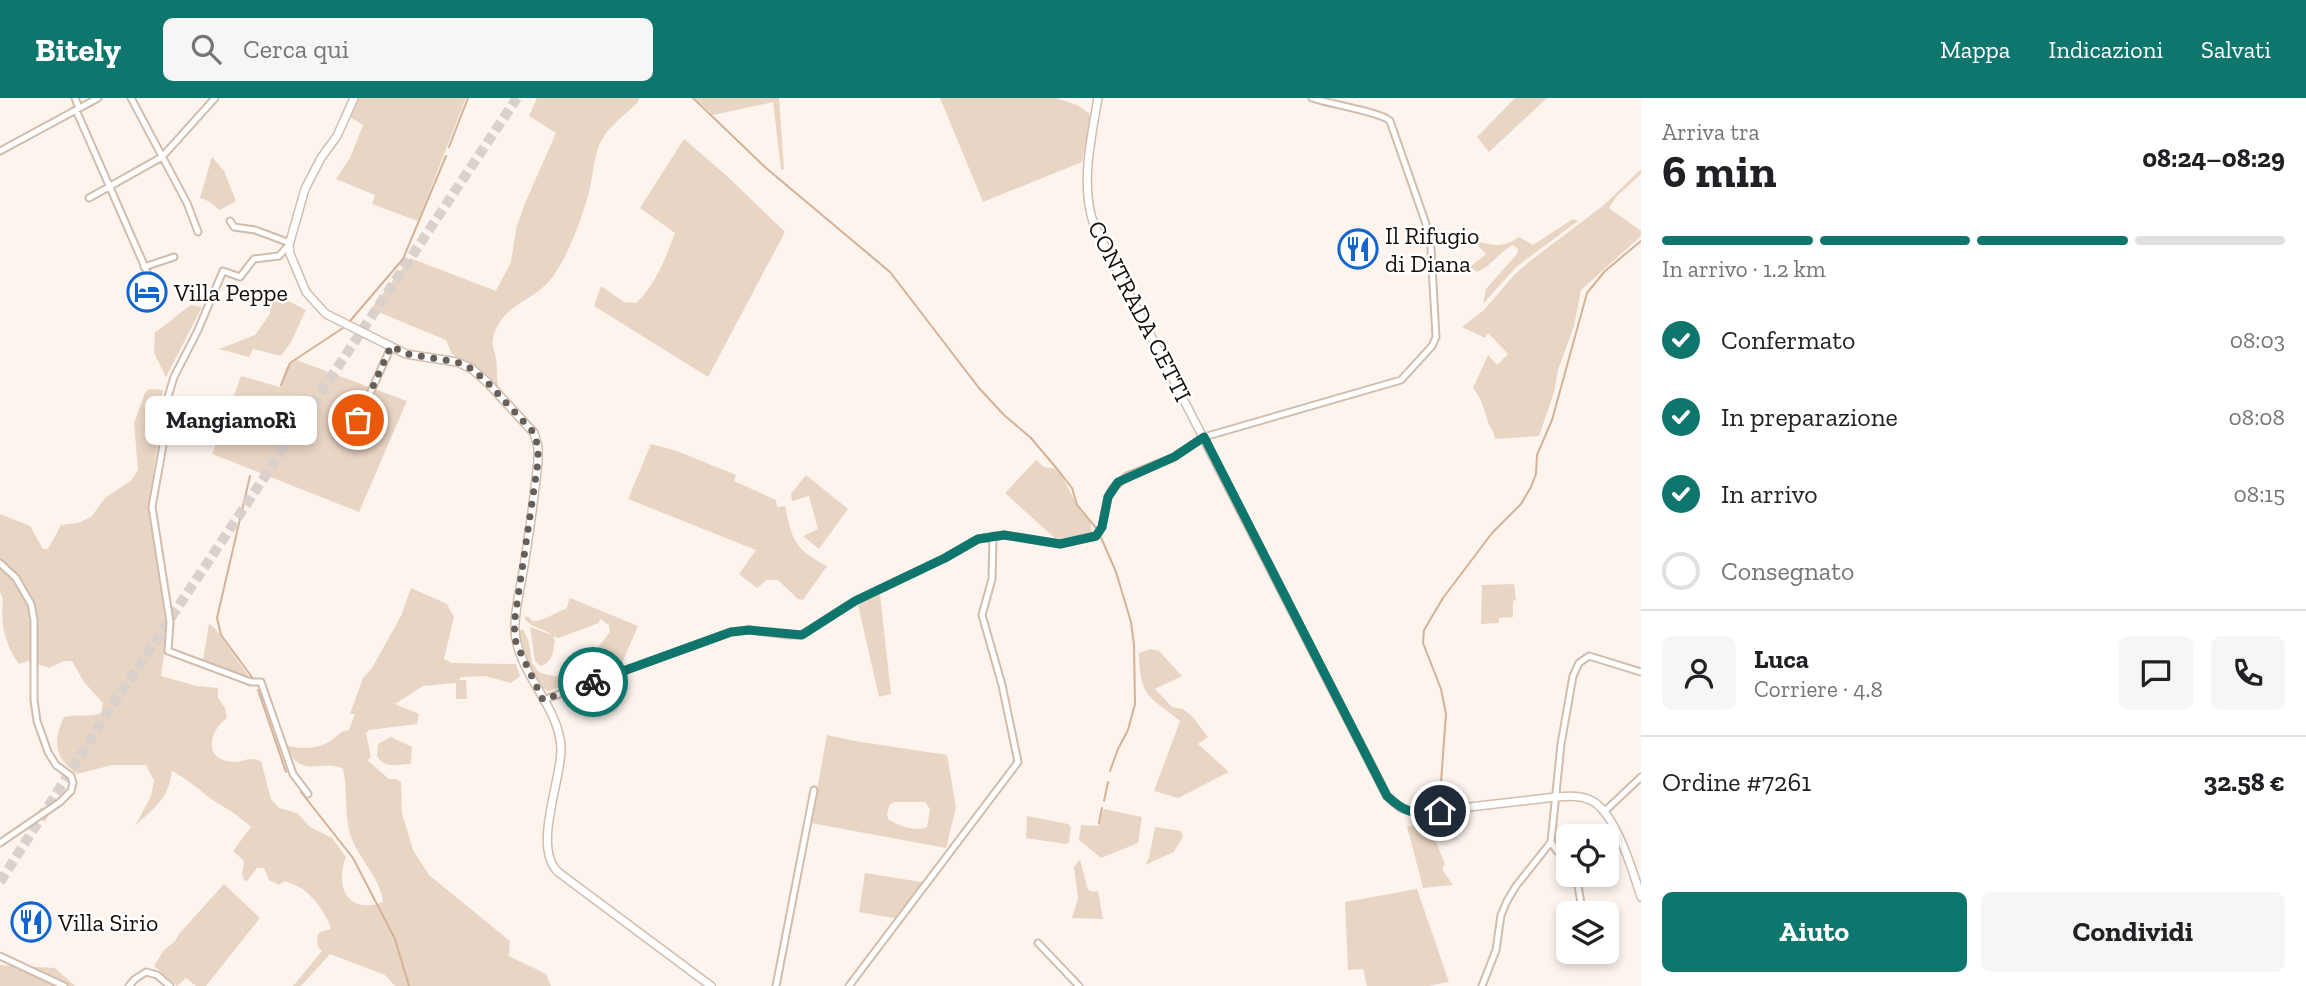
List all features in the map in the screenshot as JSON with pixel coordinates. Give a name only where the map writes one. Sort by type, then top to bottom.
[{"type":"street","points":[[75,98],[151,281]]},
{"type":"street","points":[[0,151],[99,98]]},
{"type":"street","points":[[131,98],[187,203],[198,232]]},
{"type":"street","points":[[89,198],[162,157],[215,98]]},
{"type":"street","points":[[354,98],[337,136],[321,158],[305,189],[290,244],[290,254],[306,292],[326,314],[407,354],[457,362],[472,369],[534,433],[538,462],[515,632],[523,662],[555,724],[561,750],[551,801],[548,856],[558,872],[711,986]]},
{"type":"street","name":"CONTRADA CETTI","points":[[1098,98],[1087,188],[1090,213],[1112,262],[1387,796],[1401,808],[1417,813],[1556,797],[1583,798],[1595,803],[1604,812]]},
{"type":"street","points":[[543,700],[731,632],[749,630],[802,635],[855,601],[945,558],[978,539],[1004,535],[1060,544],[1096,536],[1104,520],[1108,497],[1118,482],[1174,457],[1204,437],[1404,378],[1435,342],[1428,230],[1390,121],[1380,114],[1340,107],[1312,98]]},
{"type":"street","points":[[230,221],[234,227],[255,230],[290,244]]},
{"type":"street","points":[[290,244],[279,256],[254,259],[240,277],[223,271],[198,330],[180,363],[167,400],[162,454],[152,507],[170,622],[168,651],[251,682],[261,682],[293,774],[308,794]]},
{"type":"street","points":[[144,267],[174,257]]},
{"type":"street","points":[[358,420],[391,346]]},
{"type":"street","points":[[849,986],[1018,762],[1002,685],[982,615],[992,579],[993,536]]},
{"type":"street","points":[[0,563],[16,579],[31,604],[34,620],[34,701],[37,721],[56,765],[71,776],[73,783],[71,790],[60,802],[0,843]]},
{"type":"street","points":[[1482,986],[1496,950],[1507,901],[1551,842],[1561,744],[1575,669],[1589,656],[1641,672]]},
{"type":"street","points":[[1641,777],[1604,812],[1615,830],[1641,897]]},
{"type":"street","points":[[776,986],[814,790]]},
{"type":"street","points":[[1551,842],[1556,850]]},
{"type":"street","points":[[1038,943],[1079,986]]},
{"type":"street","points":[[0,956],[64,986]]},
{"type":"street","points":[[128,986],[146,972],[156,975],[170,986]]},
{"type":"shaded area","points":[[359,98],[466,98],[418,221],[372,204],[375,195],[336,179],[350,158],[363,125],[350,117]]},
{"type":"shaded area","points":[[537,98],[639,98],[600,143],[582,214],[560,266],[546,284],[504,316],[498,326],[492,343],[501,395],[480,370],[452,354],[446,340],[371,309],[410,258],[496,291],[511,262],[516,229],[525,203],[556,133],[529,116]]},
{"type":"shaded area","points":[[695,98],[779,98],[784,169],[781,170],[773,102],[713,115]]},
{"type":"shaded area","points":[[940,98],[1056,98],[1077,105],[1089,113],[1090,122],[1082,162],[983,202]]},
{"type":"shaded area","points":[[1515,98],[1547,98],[1489,152],[1477,137]]},
{"type":"shaded area","points":[[684,139],[785,232],[708,377],[594,306],[601,286],[624,302],[636,303],[659,271],[675,233],[640,208]]},
{"type":"shaded area","points":[[212,157],[224,171],[236,201],[220,210],[200,198]]},
{"type":"shaded area","points":[[1641,169],[1641,174],[1616,197],[1609,208],[1641,231],[1641,236],[1581,290],[1574,326],[1539,436],[1495,439],[1481,400],[1473,388],[1488,355],[1497,365],[1508,354],[1488,333],[1485,338],[1462,327],[1484,310],[1515,274],[1604,205]]},
{"type":"shaded area","points":[[1573,219],[1578,221],[1516,267],[1483,304],[1486,289],[1517,254],[1518,249],[1513,245],[1477,272],[1470,267],[1486,254],[1473,240],[1497,245],[1519,237],[1533,245]]},
{"type":"shaded area","points":[[271,292],[306,310],[291,342],[281,356],[253,349],[249,357],[219,349],[255,335],[270,314]]},
{"type":"shaded area","points":[[191,305],[202,307],[166,377],[154,353],[155,332]]},
{"type":"shaded area","points":[[296,360],[407,401],[359,512],[212,454],[241,376],[280,387],[286,368]]},
{"type":"shaded area","points":[[149,389],[163,390],[149,503],[167,634],[161,676],[197,686],[218,688],[218,698],[225,708],[227,718],[216,730],[213,751],[223,760],[261,761],[271,799],[279,808],[297,813],[310,827],[332,838],[346,857],[343,888],[353,902],[371,905],[383,902],[378,884],[350,834],[343,769],[327,765],[305,766],[291,756],[285,745],[302,748],[319,746],[349,730],[355,714],[350,714],[363,678],[372,668],[401,616],[411,588],[447,604],[454,617],[444,659],[452,663],[516,664],[520,676],[511,683],[485,676],[461,677],[459,680],[466,680],[467,699],[456,699],[456,683],[423,686],[395,704],[419,714],[417,724],[369,730],[366,733],[371,757],[367,760],[389,779],[401,782],[402,813],[413,850],[429,875],[510,941],[509,956],[546,974],[551,986],[395,986],[385,975],[330,954],[301,986],[293,986],[322,951],[318,947],[317,936],[320,932],[331,929],[319,906],[301,888],[285,881],[279,885],[269,880],[264,868],[257,868],[247,881],[244,880],[244,861],[233,851],[251,827],[172,771],[164,796],[135,826],[151,796],[154,781],[146,765],[112,765],[77,774],[64,762],[57,742],[64,717],[101,713],[103,703],[84,682],[72,661],[64,661],[49,668],[28,661],[19,664],[14,657],[7,641],[2,617],[0,514],[30,526],[43,549],[48,549],[61,525],[78,523],[91,517],[106,497],[131,481],[138,470],[134,423]]},
{"type":"shaded area","points":[[651,444],[677,451],[736,475],[734,481],[776,500],[777,507],[785,506],[793,536],[801,549],[827,566],[803,600],[798,599],[778,580],[767,580],[757,588],[739,574],[756,550],[628,499]]},
{"type":"shaded area","points":[[1036,460],[1044,467],[1060,472],[1080,511],[1090,521],[1092,533],[1088,538],[1059,542],[1005,493]]},
{"type":"shaded area","points":[[806,475],[848,509],[819,549],[803,536],[818,529],[809,496],[792,501],[791,494]]},
{"type":"shaded area","points":[[1514,584],[1516,600],[1513,601],[1513,617],[1499,618],[1499,623],[1481,624],[1482,585]]},
{"type":"shaded area","points":[[880,594],[891,694],[879,697],[858,605]]},
{"type":"shaded area","points":[[570,598],[638,626],[620,668],[549,691],[536,681],[526,666],[519,631],[523,629],[529,642],[532,663],[540,673],[574,680],[595,671],[591,656],[610,632],[609,625],[600,619],[599,623],[558,638],[553,636],[555,640],[552,656],[540,666],[535,661],[530,627],[552,635],[524,618],[527,616],[537,621],[566,609]]},
{"type":"shaded area","points":[[209,624],[214,627],[252,681],[202,666]]},
{"type":"shaded area","points":[[1150,649],[1159,651],[1182,676],[1155,689],[1172,707],[1183,709],[1192,716],[1208,737],[1198,744],[1229,772],[1178,798],[1154,791],[1180,721],[1153,700],[1144,687],[1139,653]]},
{"type":"shaded area","points":[[827,735],[947,755],[956,807],[946,848],[811,823]],"holes":[[[925,802],[930,809],[927,827],[907,828],[888,819],[890,804]]]},
{"type":"shaded area","points":[[391,737],[412,747],[411,764],[388,765],[377,756],[378,744]]},
{"type":"shaded area","points":[[1104,809],[1142,817],[1138,843],[1101,858],[1079,840],[1081,825],[1098,826]]},
{"type":"shaded area","points":[[1027,816],[1068,824],[1071,827],[1069,842],[1066,844],[1026,838]]},
{"type":"shaded area","points":[[1407,826],[1425,826],[1430,839],[1436,842],[1445,864],[1443,871],[1453,885],[1423,888]]},
{"type":"shaded area","points":[[1155,827],[1181,831],[1183,836],[1174,852],[1145,865],[1149,858]]},
{"type":"shaded area","points":[[1080,859],[1088,890],[1098,891],[1103,919],[1072,918],[1078,898],[1074,867]]},
{"type":"shaded area","points":[[865,873],[927,883],[899,919],[859,912]]},
{"type":"shaded area","points":[[224,884],[260,918],[206,986],[196,986],[186,978],[177,986],[154,966],[164,950]]},
{"type":"shaded area","points":[[1417,889],[1449,982],[1428,986],[1367,986],[1363,969],[1348,970],[1345,902]]},
{"type":"shaded area","points":[[0,965],[55,968],[75,986],[0,986]]},
{"type":"waterway","points":[[449,147],[468,98]]},
{"type":"waterway","points":[[693,98],[766,168],[890,272],[979,388],[1004,415],[1031,438],[1058,470],[1072,488],[1077,505],[1096,528]]},
{"type":"waterway","points":[[350,321],[403,259],[446,156]]},
{"type":"waterway","points":[[1437,804],[1440,796],[1446,714],[1441,689],[1423,643],[1424,630],[1443,598],[1492,533],[1521,504],[1531,487],[1536,474],[1537,455],[1552,420],[1587,293],[1605,271],[1641,241]]},
{"type":"waterway","points":[[281,385],[290,363],[343,328]]},
{"type":"waterway","points":[[250,476],[217,618],[221,635],[254,680]]},
{"type":"waterway","points":[[1100,535],[1116,572],[1131,622],[1134,645],[1135,704],[1128,730],[1110,771]]},
{"type":"waterway","points":[[258,690],[286,772]]},
{"type":"waterway","points":[[1104,801],[1108,782]]},
{"type":"waterway","points":[[301,792],[353,858],[395,939],[409,986]]},
{"type":"waterway","points":[[1099,823],[1102,808]]},
{"type":"tunnel","points":[[0,882],[112,706],[517,98]]},
{"type":"way so far","points":[[358,420],[391,346],[407,354],[457,362],[472,369],[534,433],[538,462],[514,624],[516,643],[543,700],[593,682]]},
{"type":"place","name":"Il Rifugio di Diana","points":[[1358,249]]},
{"type":"place","name":"Villa Peppe","points":[[147,292]]},
{"type":"place","name":"MangiamoRì","points":[[358,420]]},
{"type":"place","name":"Villa Sirio","points":[[31,922]]},
{"type":"route","points":[[593,682],[731,632],[749,630],[802,635],[855,601],[945,558],[978,539],[1004,535],[1060,544],[1096,536],[1102,527],[1108,497],[1118,482],[1174,457],[1204,437],[1387,796],[1396,805],[1411,813],[1440,811]]}]
